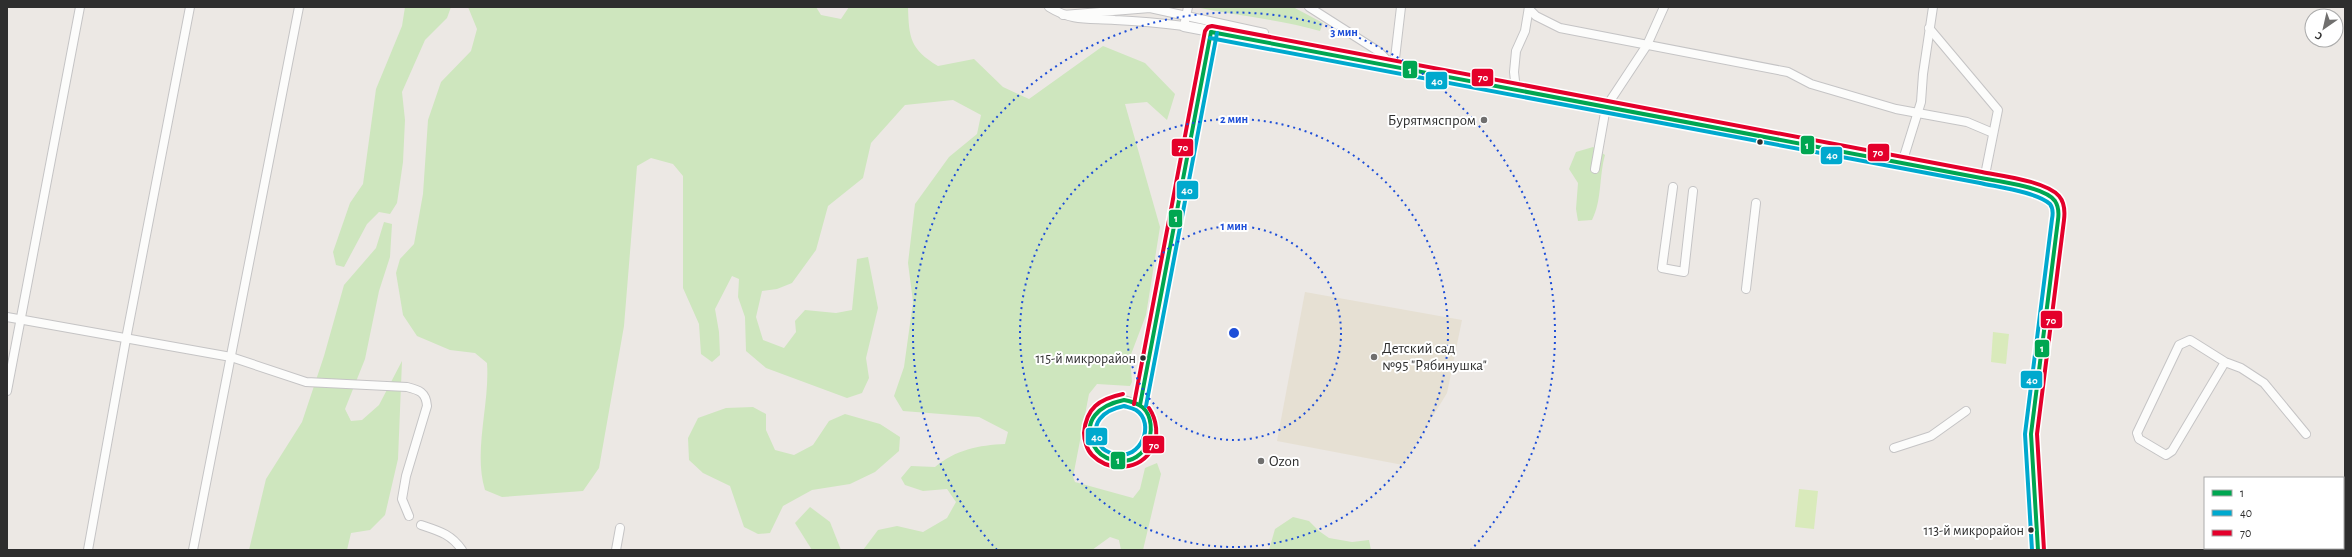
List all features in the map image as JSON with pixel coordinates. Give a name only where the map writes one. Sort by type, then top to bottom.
[{"type":"street","points":[[7,391],[80,7]]},
{"type":"street","points":[[88,550],[126,339],[190,7]]},
{"type":"street","points":[[193,550],[299,7]]},
{"type":"street","points":[[1049,7],[1063,15],[1089,20],[1156,22],[1184,26],[1902,163],[2046,194],[2052,198],[2059,211],[2036,386],[2030,447],[2038,550]]},
{"type":"street","points":[[1184,26],[1188,7]]},
{"type":"street","points":[[1309,7],[1378,51],[1394,67]]},
{"type":"street","points":[[1394,67],[1401,7]]},
{"type":"street","points":[[1596,169],[1606,107],[1647,45],[1664,7]]},
{"type":"street","points":[[1902,163],[1918,112],[1933,7]]},
{"type":"street","points":[[1063,15],[1150,8],[1264,33]]},
{"type":"street","points":[[1516,90],[1514,72],[1516,51],[1525,31],[1529,8]]},
{"type":"street","points":[[1529,8],[1536,16],[1560,28],[1788,72],[1818,86],[1896,109],[1967,122],[1993,133]]},
{"type":"street","points":[[1929,28],[1998,110],[1984,180]]},
{"type":"street","points":[[1140,405],[1124,400],[1106,403],[1093,415],[1088,432],[1094,449],[1108,460],[1125,463],[1141,455],[1150,440],[1150,422],[1140,405],[1211,32]]},
{"type":"street","points":[[1673,187],[1662,268],[1684,272],[1693,191]]},
{"type":"street","points":[[1746,289],[1756,203]]},
{"type":"street","points":[[7,317],[231,357],[306,382],[407,387],[419,390],[424,394],[427,406],[406,476],[402,499],[409,516]]},
{"type":"street","points":[[2225,362],[2172,452],[2166,455],[2139,439],[2137,433],[2179,345],[2190,340],[2225,362],[2241,368],[2264,383],[2306,434]]},
{"type":"street","points":[[1894,448],[1931,436],[1966,411]]},
{"type":"street","points":[[421,525],[442,531],[456,542],[462,550]]},
{"type":"street","points":[[616,550],[620,528]]},
{"type":"shaded area","name":"Детский сад №95 \"Рябинушка\"","points":[[1305,292],[1462,320],[1447,393],[1403,465],[1277,441]]},
{"type":"green space","points":[[405,7],[451,7],[447,18],[425,40],[402,92],[405,120],[403,162],[397,203],[390,214],[379,212],[367,224],[344,267],[336,265],[333,252],[350,203],[363,184],[376,89],[402,26]]},
{"type":"green space","points":[[468,7],[816,7],[821,15],[841,19],[849,7],[908,7],[909,27],[913,42],[916,48],[929,60],[938,66],[974,59],[1003,87],[1029,99],[1103,46],[1145,63],[1175,94],[1167,120],[1147,102],[1125,104],[1160,227],[1146,315],[1130,357],[1132,382],[1130,386],[1097,384],[1089,394],[1073,477],[1075,482],[1133,498],[1140,489],[1145,468],[1157,463],[1161,474],[1143,550],[1121,550],[1119,540],[1110,537],[1092,550],[863,550],[878,530],[897,526],[923,532],[947,518],[956,502],[947,489],[923,491],[905,485],[901,478],[911,466],[935,467],[951,456],[977,447],[1005,444],[1008,432],[979,417],[903,411],[894,396],[904,367],[913,302],[908,263],[915,204],[949,157],[977,134],[981,115],[953,100],[905,105],[871,143],[863,178],[828,206],[816,250],[792,283],[777,289],[762,291],[756,317],[763,340],[784,348],[796,332],[795,321],[805,310],[836,313],[852,310],[857,259],[868,257],[878,308],[866,358],[869,378],[862,393],[847,398],[766,368],[746,351],[745,317],[738,297],[739,279],[732,276],[715,309],[719,332],[720,355],[712,362],[701,354],[699,324],[683,288],[683,176],[673,164],[651,158],[637,166],[624,326],[599,468],[583,491],[502,497],[485,490],[482,475],[481,443],[486,395],[487,363],[475,353],[450,350],[417,336],[403,315],[396,273],[400,259],[414,244],[423,194],[428,120],[441,82],[471,51],[477,29]]},
{"type":"green space","points":[[1195,7],[1293,7],[1323,23],[1320,31],[1289,23]]},
{"type":"green space","points":[[1593,147],[1605,155],[1599,197],[1592,220],[1578,221],[1576,209],[1578,183],[1569,169],[1576,152]]},
{"type":"green space","points":[[384,222],[392,224],[390,257],[379,291],[365,359],[345,409],[351,421],[362,420],[379,405],[402,361],[398,459],[385,515],[370,530],[351,533],[347,550],[249,550],[266,479],[302,422],[324,356],[344,285],[376,248]]},
{"type":"green space","points":[[1993,332],[2009,334],[2006,364],[1991,362]]},
{"type":"green space","points":[[753,407],[766,414],[766,430],[775,450],[794,455],[813,445],[829,421],[845,414],[880,424],[900,437],[899,451],[875,472],[850,484],[812,490],[783,506],[770,533],[758,534],[744,527],[730,486],[703,473],[689,460],[688,438],[698,418],[726,408]]},
{"type":"green space","points":[[1799,489],[1818,491],[1814,529],[1795,527]]},
{"type":"green space","points":[[810,507],[830,522],[841,550],[812,550],[795,523]]},
{"type":"green space","points":[[1293,517],[1309,521],[1329,538],[1352,542],[1369,540],[1371,550],[1269,550],[1275,529]]},
{"type":"transit line","name":"70","points":[[1134,404],[1205,31],[1208,27],[1212,26],[2012,177],[2044,186],[2053,191],[2059,196],[2062,202],[2064,214],[2037,434],[2044,550]]},
{"type":"transit line","name":"1","points":[[1211,32],[2009,183],[2032,188],[2050,196],[2055,201],[2057,206],[2058,217],[2031,434],[2038,550]]},
{"type":"transit line","name":"1","points":[[1140,405],[1211,32]]},
{"type":"transit line","name":"40","points":[[1146,406],[1217,33]]},
{"type":"transit line","name":"40","points":[[1210,38],[2006,188],[2027,193],[2044,200],[2050,204],[2053,215],[2025,434],[2032,550]]},
{"type":"transit line","name":"70","points":[[1123,394],[1107,399],[1095,406],[1085,424],[1084,433],[1087,448],[1099,461],[1107,465],[1124,467],[1132,465],[1147,456],[1156,439],[1154,418],[1149,408]]},
{"type":"transit line","name":"1","points":[[1124,400],[1137,404],[1146,411],[1150,420],[1151,430],[1149,440],[1144,449],[1137,457],[1126,461],[1113,460],[1102,455],[1094,446],[1090,429],[1091,421],[1095,415],[1107,406],[1124,400]]},
{"type":"transit line","name":"40","points":[[1124,406],[1136,410],[1142,416],[1145,423],[1143,440],[1132,452],[1124,455],[1113,454],[1104,450],[1100,445],[1097,437],[1097,424],[1104,414],[1124,406]]},
{"type":"place","name":"Бурятмяспром","points":[[1484,120]]},
{"type":"place","name":"Детский сад №95 \"Рябинушка\"","points":[[1374,357]]},
{"type":"place","name":"115-й микрорайон","points":[[1143,358]]},
{"type":"place","name":"Ozon","points":[[1261,461]]},
{"type":"place","name":"113-й микрорайон","points":[[2031,530]]}]
